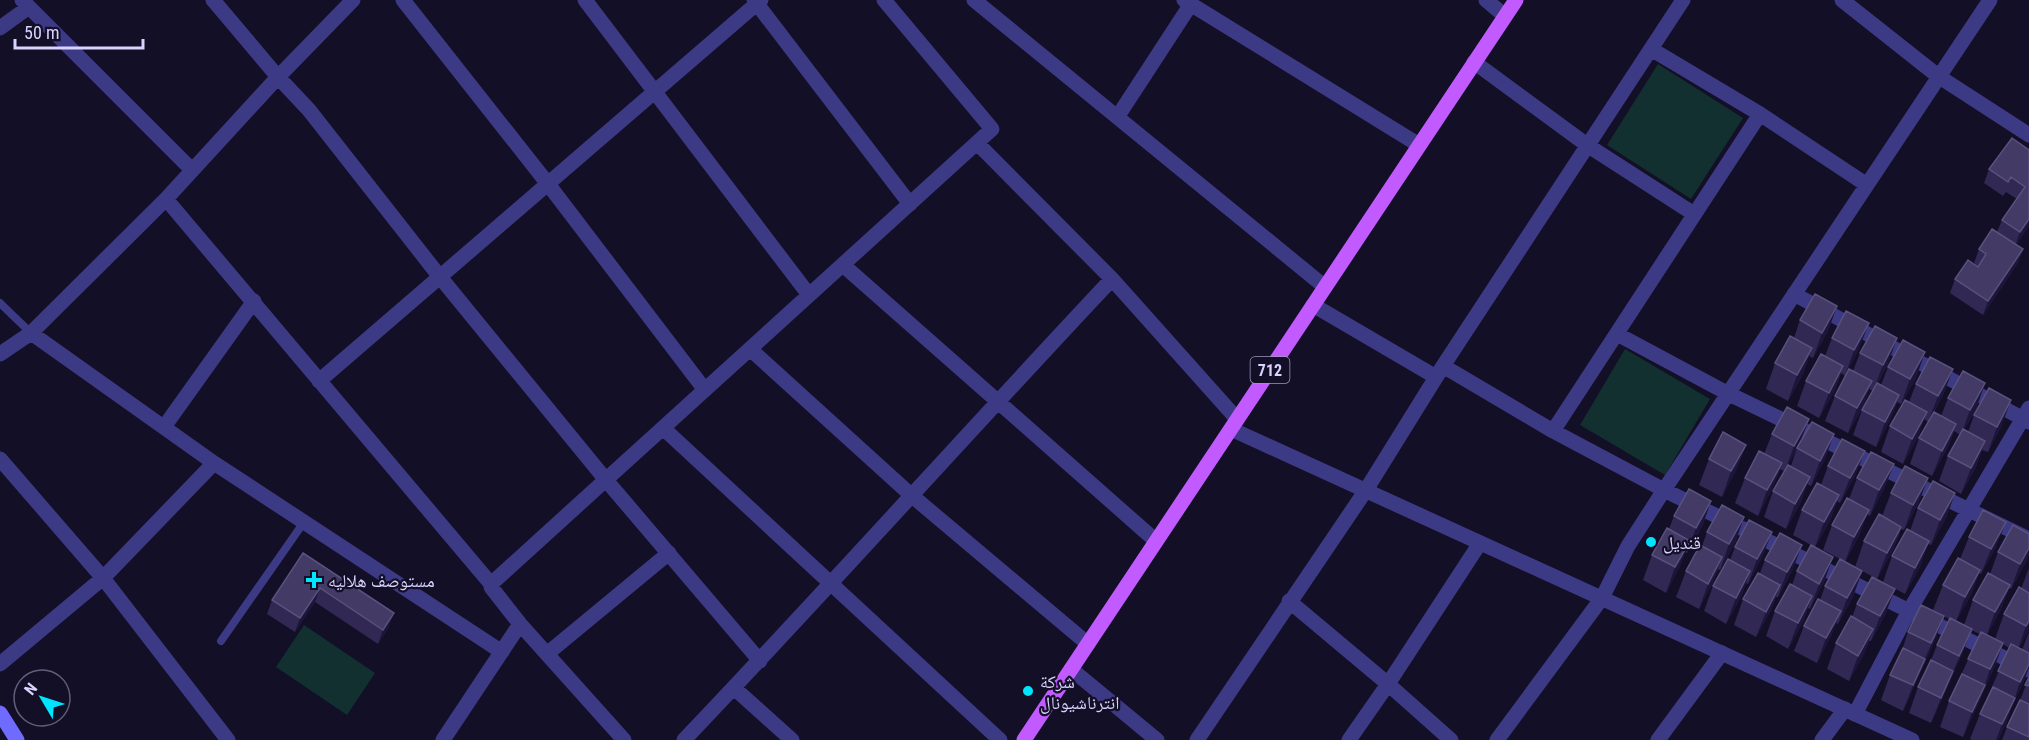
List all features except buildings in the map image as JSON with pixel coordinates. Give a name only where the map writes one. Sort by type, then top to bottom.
[{"type":"main road","name":"712","points":[[1024,740],[1516,0]]},
{"type":"main road","points":[[0,714],[16,740]]},
{"type":"street","points":[[213,0],[309,110],[440,277],[606,480],[760,661]]},
{"type":"street","points":[[0,354],[32,333],[166,199],[278,77],[353,0]]},
{"type":"street","points":[[403,0],[548,184],[705,390]]},
{"type":"street","points":[[585,0],[809,295]]},
{"type":"street","points":[[491,584],[992,129],[884,0]]},
{"type":"street","points":[[974,0],[1325,286]]},
{"type":"street","points":[[1486,0],[1505,16]]},
{"type":"street","points":[[1197,740],[1366,490],[1439,372],[1683,0]]},
{"type":"street","points":[[1842,0],[1938,76],[2029,135]]},
{"type":"street","points":[[1497,740],[1602,598],[1628,546],[1664,490],[1990,0]]},
{"type":"street","points":[[319,381],[758,1],[910,204]]},
{"type":"street","points":[[1118,116],[1188,2],[1419,144]]},
{"type":"street","points":[[0,28],[26,3],[192,170]]},
{"type":"street","points":[[1651,49],[1760,114],[1868,185]]},
{"type":"street","points":[[1474,62],[1587,145],[1694,214]]},
{"type":"street","points":[[1553,431],[1760,114]]},
{"type":"street","points":[[977,143],[1112,279],[1234,424],[1366,490],[1912,740]]},
{"type":"street","points":[[166,199],[491,584],[520,624],[624,740]]},
{"type":"street","points":[[843,265],[1156,541]]},
{"type":"street","points":[[684,740],[760,661],[997,401],[1112,279]]},
{"type":"street","points":[[1794,294],[2027,416],[1850,712],[1822,740]]},
{"type":"street","points":[[164,427],[254,301]]},
{"type":"street","points":[[1313,305],[1664,490],[2029,670]]},
{"type":"street","points":[[32,333],[214,463],[502,652]]},
{"type":"street","points":[[1617,334],[1727,393],[2029,539]]},
{"type":"street","points":[[750,350],[911,495],[1088,644]]},
{"type":"street","points":[[663,428],[1000,740]]},
{"type":"street","points":[[0,459],[103,578],[228,740]]},
{"type":"street","points":[[0,664],[103,578],[214,463]]},
{"type":"street","points":[[1349,740],[1480,543]]},
{"type":"street","points":[[548,653],[669,554]]},
{"type":"street","points":[[1289,601],[1451,740]]},
{"type":"street","points":[[443,740],[520,624]]},
{"type":"street","points":[[1658,740],[1722,653]]},
{"type":"street","points":[[1071,669],[1157,740]]},
{"type":"street","points":[[734,688],[792,740]]},
{"type":"lane","points":[[0,303],[32,333]]},
{"type":"lane","points":[[221,641],[304,522]]},
{"type":"green space","points":[[1658,64],[1743,118],[1691,199],[1607,145]]},
{"type":"green space","points":[[1625,349],[1710,399],[1665,475],[1580,425]]},
{"type":"green space","points":[[304,625],[375,673],[347,715],[276,667]]},
{"type":"place","name":"قنديل","points":[[1651,542]]},
{"type":"place","name":"مستوصف هلاليه","points":[[314,580]]},
{"type":"place","name":"شركة انترناشيونال","points":[[1028,691]]}]
